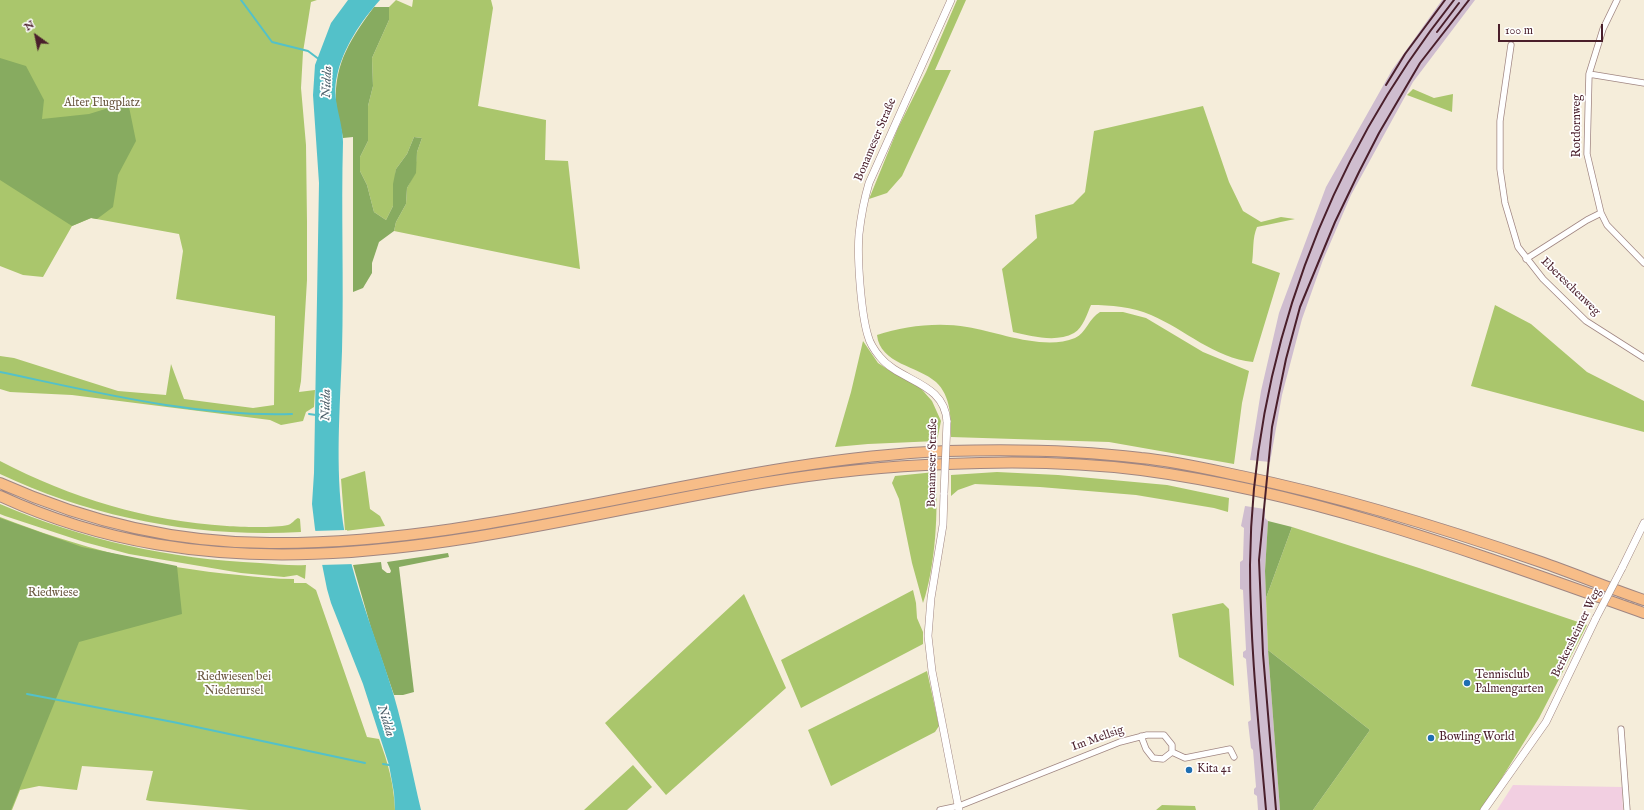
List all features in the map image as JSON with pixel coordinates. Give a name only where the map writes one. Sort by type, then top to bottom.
[{"type":"highway","points":[[0,482],[74,512],[128,527],[207,540],[268,544],[352,541],[499,522],[720,478],[829,461],[876,456],[951,451],[1054,452],[1145,458],[1278,484],[1376,510],[1505,550],[1644,600]]},
{"type":"highway","points":[[0,496],[70,522],[126,538],[171,547],[250,555],[308,555],[354,553],[498,534],[750,485],[846,472],[951,464],[1087,466],[1144,470],[1288,498],[1364,519],[1457,547],[1644,613]]},
{"type":"street","name":"Bonameser Straße","points":[[951,0],[869,183],[862,209],[859,236],[862,299],[866,329],[870,341],[886,363],[930,390],[943,409],[946,422],[942,525],[931,598],[928,636],[932,671],[959,808]]},
{"type":"street","name":"Rotdornweg","points":[[1617,0],[1603,29],[1589,74],[1586,154],[1601,213],[1607,225],[1644,263]]},
{"type":"street","name":"Ebereschenweg","points":[[1511,45],[1500,121],[1500,169],[1505,203],[1513,233],[1526,259],[1543,279],[1586,321],[1644,358]]},
{"type":"street","points":[[1589,74],[1644,83]]},
{"type":"street","points":[[1526,259],[1601,213]]},
{"type":"street","name":"Berkersheimer Weg","points":[[1484,810],[1546,722],[1644,523]]},
{"type":"street","points":[[1621,729],[1627,810]]},
{"type":"street","name":"Im Mellsig","points":[[940,810],[959,808],[1120,742],[1141,736],[1153,734],[1164,735],[1172,745],[1172,752]]},
{"type":"street","points":[[1141,736],[1146,750],[1153,758],[1163,759],[1172,752],[1185,758],[1230,749],[1234,757]]},
{"type":"shaded area","points":[[1442,0],[1475,0],[1413,82],[1351,195],[1323,260],[1302,319],[1282,395],[1270,462],[1250,460],[1261,391],[1279,313],[1326,187],[1392,70]]},
{"type":"shaded area","points":[[1245,506],[1265,509],[1265,518],[1268,521],[1265,571],[1268,650],[1280,810],[1258,810],[1257,796],[1254,794],[1254,789],[1256,787],[1253,750],[1251,748],[1248,722],[1251,720],[1246,659],[1243,657],[1243,652],[1246,650],[1243,590],[1240,589],[1240,562],[1243,560],[1244,528],[1241,526]]},
{"type":"shaded area","points":[[1513,785],[1622,787],[1623,810],[1497,810]]},
{"type":"green space","name":"Alter Flugplatz","points":[[0,0],[317,0],[311,2],[303,52],[301,88],[306,145],[307,280],[301,381],[299,392],[315,390],[314,407],[306,412],[303,421],[281,425],[270,420],[72,395],[10,392],[0,389],[0,356],[14,358],[118,391],[166,395],[171,364],[184,399],[253,408],[274,405],[275,316],[176,299],[183,251],[179,234],[91,218],[72,226],[43,277],[23,275],[0,266]]},
{"type":"green space","points":[[396,0],[412,7],[413,0],[491,0],[493,8],[478,106],[546,120],[545,160],[568,161],[580,269],[394,231],[396,222],[406,204],[407,188],[415,173],[417,152],[422,138],[414,137],[407,154],[396,169],[393,206],[386,220],[374,212],[367,185],[360,171],[360,157],[368,141],[368,106],[373,86],[372,58],[389,20],[389,7]]},
{"type":"green space","points":[[957,0],[966,0],[935,70],[951,70],[902,176],[887,193],[869,199],[898,128],[926,72]]},
{"type":"green space","points":[[374,7],[389,7],[389,20],[372,58],[373,86],[368,106],[368,141],[360,157],[360,171],[367,185],[374,212],[386,220],[393,206],[393,184],[396,169],[407,154],[414,137],[422,138],[417,152],[416,173],[407,188],[406,204],[396,222],[394,231],[379,242],[372,263],[372,273],[363,288],[353,292],[353,137],[343,138],[337,111],[336,88],[341,63],[346,51],[358,29]]},
{"type":"green space","points":[[0,58],[26,66],[44,100],[42,119],[89,114],[128,102],[136,141],[118,175],[113,207],[97,219],[91,218],[72,226],[0,180]]},
{"type":"green space","points":[[1413,89],[1434,98],[1453,94],[1452,112],[1407,95]]},
{"type":"green space","points":[[1203,106],[1229,182],[1243,211],[1261,222],[1281,217],[1295,219],[1257,227],[1255,231],[1252,263],[1280,273],[1253,362],[1226,355],[1200,343],[1164,321],[1144,312],[1106,305],[1091,305],[1080,328],[1067,336],[1059,338],[1044,338],[1013,332],[1002,269],[1037,238],[1035,215],[1073,204],[1085,192],[1094,131]]},
{"type":"green space","points":[[1495,305],[1531,324],[1587,372],[1644,401],[1644,432],[1471,386]]},
{"type":"green space","points":[[1100,312],[1123,312],[1146,318],[1203,352],[1249,371],[1242,403],[1234,464],[1109,442],[951,437],[949,408],[945,394],[941,388],[936,382],[920,372],[892,358],[880,345],[877,335],[910,327],[944,325],[979,329],[1035,342],[1063,341],[1079,336],[1093,318]]},
{"type":"green space","points":[[863,341],[878,363],[895,374],[917,384],[932,401],[941,421],[937,441],[835,447],[851,392]]},
{"type":"green space","points":[[0,461],[82,497],[139,513],[197,523],[241,527],[282,526],[289,524],[298,518],[300,519],[301,532],[223,532],[147,522],[72,502],[36,489],[0,474]]},
{"type":"green space","points":[[365,471],[370,509],[380,516],[385,526],[345,531],[341,479]]},
{"type":"green space","points":[[935,472],[935,538],[930,573],[923,603],[912,563],[899,499],[892,483],[895,476]]},
{"type":"green space","points":[[997,472],[1058,475],[1167,485],[1229,498],[1228,512],[1214,508],[1136,495],[1040,487],[975,484],[958,490],[951,496],[951,475]]},
{"type":"green space","points":[[0,504],[63,528],[127,546],[226,561],[306,565],[305,579],[297,575],[284,577],[241,573],[129,554],[84,542],[5,516],[0,514]]},
{"type":"green space","name":"Riedwiesen bei Niederursel","points":[[0,517],[58,538],[118,555],[208,572],[266,578],[294,579],[294,583],[306,583],[316,590],[367,737],[379,739],[388,765],[395,810],[249,810],[150,801],[146,800],[153,771],[82,766],[77,790],[39,786],[20,790],[12,810],[0,810]]},
{"type":"green space","name":"Riedwiese","points":[[0,518],[82,547],[177,566],[182,614],[79,642],[11,810],[0,810]]},
{"type":"green space","points":[[1268,521],[1292,527],[1266,598],[1265,571]]},
{"type":"green space","points":[[1292,527],[1587,625],[1539,718],[1482,810],[1313,810],[1370,730],[1268,650],[1266,598]]},
{"type":"green space","points":[[448,553],[449,557],[399,567],[414,692],[403,695],[394,695],[371,628],[353,565],[381,562],[382,569],[387,573],[390,573],[391,571],[387,562]]},
{"type":"green space","points":[[913,590],[917,618],[923,632],[923,644],[801,708],[781,660]]},
{"type":"green space","points":[[744,594],[786,688],[666,795],[605,723]]},
{"type":"green space","points":[[1223,603],[1229,609],[1234,686],[1179,657],[1172,614]]},
{"type":"green space","points":[[1268,650],[1370,730],[1313,810],[1280,810]]},
{"type":"green space","points":[[927,671],[939,726],[935,732],[831,786],[808,730]]},
{"type":"green space","points":[[633,765],[652,787],[627,810],[584,810]]},
{"type":"green space","points":[[1162,805],[1195,806],[1196,810],[1156,810]]},
{"type":"water","name":"Nidda","points":[[348,0],[380,0],[366,17],[348,45],[337,76],[335,93],[343,142],[343,325],[339,481],[343,523],[352,567],[394,696],[421,810],[395,810],[394,793],[389,765],[363,684],[331,603],[327,589],[315,529],[312,504],[314,473],[319,183],[313,95],[315,65],[331,23]]},
{"type":"pier","points":[[347,530],[355,564],[320,565],[313,531]]},
{"type":"waterway","name":"Nidda","points":[[241,0],[272,42],[308,51],[320,60]]},
{"type":"waterway","points":[[0,372],[145,402],[219,412],[292,414]]},
{"type":"waterway","name":"Nidda","points":[[309,414],[316,415]]},
{"type":"waterway","points":[[27,694],[173,722],[365,763]]},
{"type":"waterway","points":[[383,764],[389,765]]},
{"type":"railway","points":[[1386,85],[1405,54],[1445,0]]},
{"type":"railway","points":[[1266,810],[1253,657],[1250,565],[1254,488],[1265,412],[1282,338],[1305,266],[1334,195],[1368,127],[1409,62],[1454,0]]},
{"type":"railway","points":[[1276,810],[1263,654],[1259,560],[1272,427],[1286,359],[1300,307],[1335,222],[1359,172],[1379,133],[1420,63],[1469,0]]},
{"type":"railway","points":[[1437,32],[1459,3]]},
{"type":"place","name":"Tennisclub Palmengarten","points":[[1467,683]]},
{"type":"place","name":"Bowling World","points":[[1431,738]]},
{"type":"place","name":"Kita 41","points":[[1189,770]]}]
